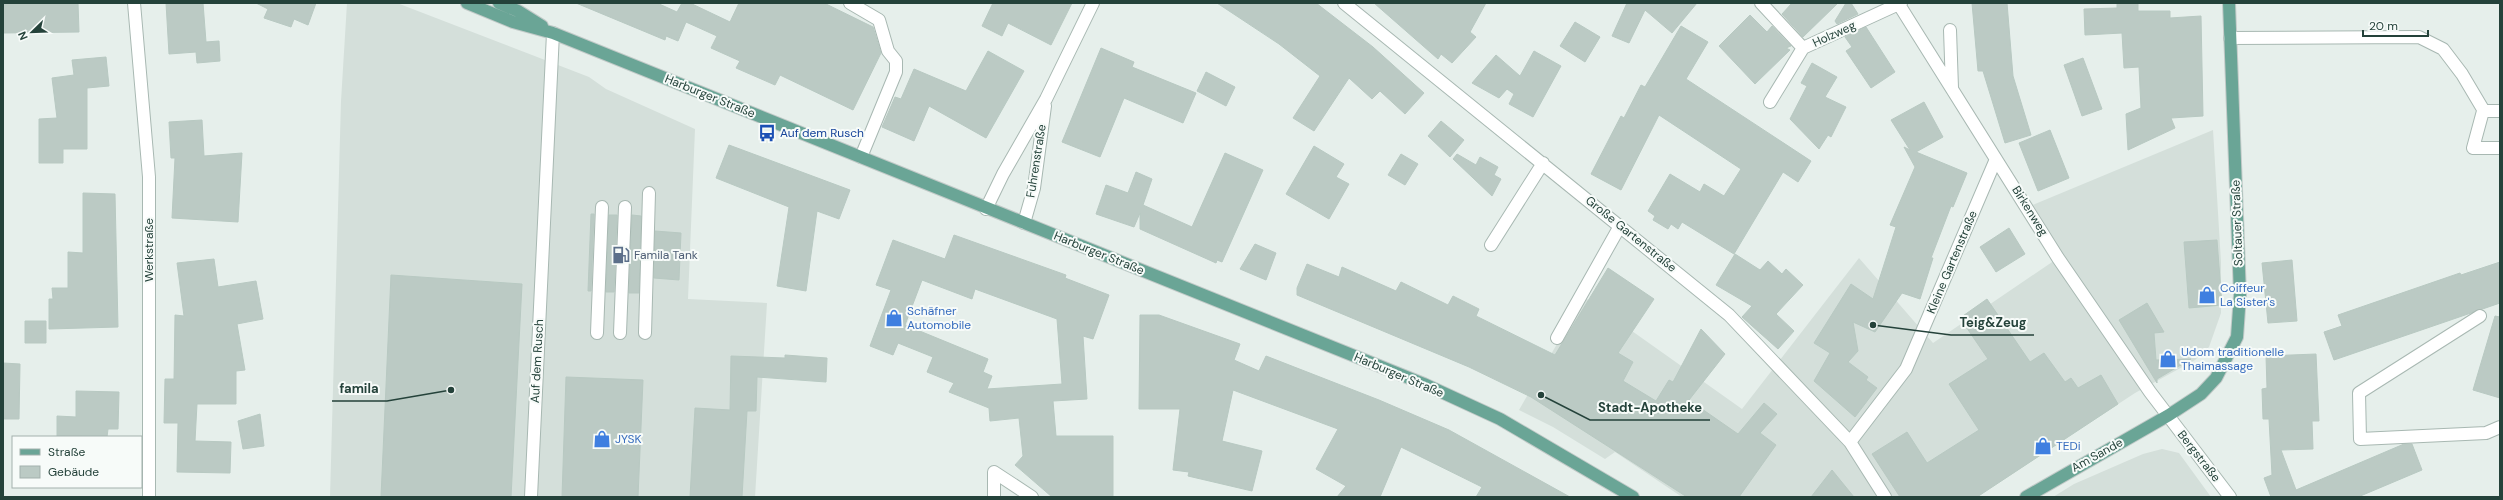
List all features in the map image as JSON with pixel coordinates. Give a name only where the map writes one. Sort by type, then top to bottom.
[{"type":"main road","name":"Harburger Straße","points":[[467,3],[513,22],[553,33],[986,209],[1424,384],[1500,419],[1633,497]]},
{"type":"main road","name":"Harburger Straße","points":[[499,3],[518,11],[553,33]]},
{"type":"main road","name":"Soltauer Straße","points":[[2169,415],[2201,394],[2216,378],[2237,337],[2240,295],[2229,3]]},
{"type":"main road","name":"Am Sande","points":[[2026,497],[2169,415]]},
{"type":"street","name":"Werkstraße","points":[[134,3],[149,177],[149,497]]},
{"type":"street","points":[[850,3],[880,20],[888,51],[896,61],[896,72],[861,157]]},
{"type":"street","name":"Fuhrenstraße","points":[[986,209],[1003,174],[1046,99],[1093,3]]},
{"type":"street","name":"Große Gartenstraße","points":[[1344,3],[1729,315],[1850,442],[1885,497]]},
{"type":"street","name":"Holzweg","points":[[1761,3],[1803,48],[1899,4]]},
{"type":"street","name":"Birkenweg","points":[[1899,4],[2058,258],[2150,392],[2169,415]]},
{"type":"street","points":[[1950,30],[1952,89]]},
{"type":"street","name":"Auf dem Rusch","points":[[530,497],[553,33]]},
{"type":"street","points":[[2230,38],[2419,37],[2443,50],[2462,74],[2484,111],[2473,148],[2500,148]]},
{"type":"street","points":[[1770,102],[1803,48]]},
{"type":"street","name":"Fuhrenstraße","points":[[1024,223],[1034,188],[1046,99]]},
{"type":"street","points":[[2484,111],[2500,111]]},
{"type":"street","name":"Kleine Gartenstraße","points":[[1850,442],[1906,369],[1996,159]]},
{"type":"street","points":[[1491,245],[1543,163]]},
{"type":"street","points":[[644,333],[649,193]]},
{"type":"street","points":[[597,332],[602,207]]},
{"type":"street","points":[[620,332],[625,207]]},
{"type":"street","points":[[1557,338],[1620,226]]},
{"type":"street","points":[[2480,316],[2359,393],[2360,439],[2486,433],[2500,427]]},
{"type":"street","name":"Bergstraße","points":[[2169,415],[2180,433],[2230,497]]},
{"type":"street","points":[[994,497],[994,472],[1032,497]]},
{"type":"shaded area","points":[[347,3],[397,3],[589,77],[606,89],[695,129],[688,299],[767,303],[755,497],[330,497],[341,101]]},
{"type":"shaded area","points":[[2213,130],[2221,262],[2221,313],[2209,347],[2195,360],[2135,393],[1977,497],[1682,497],[1615,452],[1605,459],[1553,427],[1519,410],[1584,297],[1742,409],[1859,258],[1933,343],[2058,258],[2028,207]]},
{"type":"shaded area","points":[[2162,449],[2179,453],[2211,497],[2053,497],[2074,484],[2143,454]]},
{"type":"building","points":[[3,3],[78,3],[79,32],[3,33]]},
{"type":"building","points":[[166,3],[203,3],[206,42],[219,41],[220,61],[197,63],[196,52],[169,54]]},
{"type":"building","points":[[256,3],[316,3],[308,25],[294,19],[291,27],[264,18],[268,9]]},
{"type":"building","points":[[576,3],[657,3],[677,12],[682,3],[690,3],[730,22],[739,3],[824,3],[873,27],[881,53],[853,110],[780,75],[775,85],[736,68],[740,61],[711,48],[717,36],[686,22],[678,41],[666,36],[665,40]]},
{"type":"building","points":[[993,3],[1072,3],[1051,45],[1008,23],[1002,36],[982,26]]},
{"type":"building","points":[[1217,3],[1316,3],[1373,47],[1424,93],[1405,114],[1380,91],[1372,99],[1349,78],[1314,131],[1293,118],[1320,76],[1279,44]]},
{"type":"building","points":[[1374,3],[1486,3],[1470,32],[1476,37],[1452,63],[1441,54],[1438,59]]},
{"type":"building","points":[[1627,3],[1697,3],[1672,33],[1645,10],[1629,43],[1612,36]]},
{"type":"building","points":[[1792,3],[1838,3],[1803,37],[1782,14]]},
{"type":"building","points":[[1846,3],[1851,3],[1858,14],[1837,24],[1835,21]]},
{"type":"building","points":[[1972,3],[2007,3],[2013,76],[2031,135],[2005,143],[1983,71],[1978,71]]},
{"type":"building","points":[[2117,3],[2138,3],[2138,11],[2170,11],[2170,18],[2201,16],[2203,116],[2171,118],[2175,128],[2128,150],[2126,114],[2141,108],[2139,67],[2124,68],[2122,33],[2085,35],[2084,9],[2117,8]]},
{"type":"building","points":[[1750,15],[1767,32],[1772,26],[1791,46],[1786,48],[1790,50],[1755,84],[1719,46]]},
{"type":"building","points":[[1575,22],[1600,37],[1585,62],[1560,46]]},
{"type":"building","points":[[1681,26],[1708,42],[1686,79],[1811,161],[1798,182],[1783,172],[1734,254],[1682,222],[1678,229],[1671,224],[1668,229],[1653,220],[1655,216],[1648,211],[1670,174],[1700,192],[1704,184],[1724,196],[1741,169],[1659,115],[1621,190],[1591,174],[1621,116],[1624,118],[1641,85],[1645,87]]},
{"type":"building","points":[[1866,27],[1895,72],[1871,88],[1846,51],[1852,47],[1845,37]]},
{"type":"building","points":[[1101,48],[1134,62],[1132,67],[1196,93],[1183,123],[1124,98],[1100,157],[1062,142]]},
{"type":"building","points":[[988,51],[1024,71],[986,138],[929,106],[914,141],[882,127],[895,97],[901,99],[914,69],[966,91]]},
{"type":"building","points":[[1534,51],[1561,66],[1533,117],[1509,104],[1514,94],[1507,89],[1499,98],[1472,83],[1496,55],[1520,76]]},
{"type":"building","points":[[106,57],[109,86],[87,88],[87,149],[63,149],[63,163],[39,163],[39,119],[57,118],[52,78],[74,75],[72,60]]},
{"type":"building","points":[[2083,58],[2102,109],[2082,116],[2064,65]]},
{"type":"building","points":[[1812,63],[1837,77],[1825,97],[1846,107],[1831,137],[1828,135],[1819,149],[1790,119],[1807,86],[1801,83]]},
{"type":"building","points":[[1206,72],[1235,87],[1226,106],[1197,91]]},
{"type":"building","points":[[1924,102],[1943,137],[1916,152],[1967,173],[1953,207],[1951,206],[1931,258],[1933,258],[1920,299],[1902,293],[1875,332],[1853,322],[1858,351],[1848,362],[1868,377],[1866,380],[1877,388],[1855,417],[1814,381],[1830,353],[1814,343],[1851,284],[1873,299],[1896,227],[1890,225],[1915,167],[1904,147],[1910,150],[1891,120]]},
{"type":"building","points":[[202,120],[204,156],[242,153],[238,222],[172,218],[175,158],[171,158],[169,122]]},
{"type":"building","points":[[1441,121],[1464,140],[1450,157],[1428,136]]},
{"type":"building","points":[[2050,130],[2069,178],[2038,191],[2019,143]]},
{"type":"building","points":[[729,145],[850,190],[839,219],[817,211],[806,291],[777,286],[789,207],[716,178]]},
{"type":"building","points":[[1314,146],[1344,164],[1336,177],[1349,184],[1329,219],[1286,194]]},
{"type":"building","points":[[1225,153],[1263,170],[1222,262],[1217,260],[1216,263],[1140,229],[1140,213],[1134,227],[1096,214],[1106,185],[1128,193],[1136,172],[1152,179],[1143,205],[1192,227]]},
{"type":"building","points":[[1401,154],[1418,164],[1405,185],[1388,175]]},
{"type":"building","points":[[1457,154],[1476,165],[1480,157],[1498,167],[1494,175],[1501,179],[1492,196],[1453,159]]},
{"type":"building","points":[[83,193],[115,194],[118,327],[49,329],[49,299],[53,299],[52,288],[68,288],[68,252],[83,253]]},
{"type":"building","points":[[591,214],[594,214],[591,291],[588,291]]},
{"type":"building","points":[[609,215],[617,215],[614,292],[606,292]]},
{"type":"building","points":[[632,215],[641,216],[639,293],[629,293]]},
{"type":"building","points":[[2009,228],[2025,254],[1996,272],[1980,247]]},
{"type":"building","points":[[655,231],[681,233],[679,280],[654,278]]},
{"type":"building","points":[[954,235],[1066,275],[1065,278],[1109,295],[1093,339],[1083,336],[1087,399],[1053,401],[1056,436],[1113,436],[1113,497],[1052,497],[1015,465],[1023,456],[1019,418],[990,421],[989,408],[949,392],[954,383],[927,372],[933,357],[898,343],[893,355],[870,346],[891,290],[876,285],[893,240],[945,259]],"holes":[[[922,280],[972,299],[975,289],[1057,319],[1062,384],[987,389],[992,376],[983,372],[988,359],[905,325]]]},
{"type":"building","points":[[2217,240],[2222,305],[2189,308],[2184,242]]},
{"type":"building","points":[[1255,244],[1276,253],[1266,280],[1240,269]]},
{"type":"building","points":[[1735,254],[1760,270],[1768,261],[1782,274],[1786,269],[1803,285],[1776,314],[1794,331],[1778,349],[1742,317],[1752,306],[1716,285]]},
{"type":"building","points":[[214,259],[218,287],[256,281],[263,319],[237,324],[245,370],[236,371],[236,404],[197,404],[195,441],[231,442],[230,473],[177,472],[178,423],[164,423],[165,379],[174,379],[175,315],[184,316],[177,263]]},
{"type":"building","points":[[2292,260],[2297,321],[2268,323],[2262,263]]},
{"type":"building","points":[[2500,262],[2500,303],[2334,360],[2324,332],[2342,326],[2338,315],[2460,273],[2461,275]]},
{"type":"building","points":[[1307,264],[1339,277],[1342,267],[1396,291],[1401,282],[1448,305],[1453,296],[1479,309],[1476,316],[1555,355],[1608,268],[1654,299],[1618,353],[1633,362],[1623,381],[1656,401],[1669,380],[1673,382],[1701,329],[1725,354],[1689,400],[1738,434],[1764,403],[1777,414],[1760,433],[1776,445],[1739,497],[1687,497],[1531,397],[1469,367],[1297,295],[1297,288]]},
{"type":"building","points":[[391,275],[522,284],[511,497],[381,497]]},
{"type":"building","points":[[1987,299],[2030,362],[2044,353],[2065,382],[2071,378],[2078,388],[2101,375],[2118,404],[1977,497],[1900,497],[1872,454],[1907,432],[1927,463],[1979,430],[1949,384],[1988,359],[1960,318]]},
{"type":"building","points":[[2147,303],[2164,332],[2154,333],[2156,360],[2191,359],[2157,379],[2157,383],[2119,320]]},
{"type":"building","points":[[1140,315],[1159,315],[1240,344],[1234,360],[1259,371],[1266,356],[1379,400],[1449,430],[1570,497],[1476,497],[1482,487],[1401,447],[1380,497],[1337,497],[1346,486],[1316,469],[1338,429],[1233,390],[1222,441],[1262,451],[1252,491],[1188,476],[1189,472],[1173,470],[1180,409],[1139,409]]},
{"type":"building","points":[[2495,316],[2500,317],[2500,398],[2473,390]]},
{"type":"building","points":[[25,321],[46,321],[46,343],[25,343]]},
{"type":"building","points":[[2316,354],[2319,421],[2312,421],[2313,449],[2281,450],[2296,490],[2404,444],[2412,444],[2422,470],[2358,497],[2271,497],[2264,478],[2272,475],[2269,419],[2263,419],[2262,389],[2267,388],[2266,356]]},
{"type":"building","points":[[785,355],[827,358],[826,382],[757,377],[756,411],[747,411],[742,497],[690,497],[695,408],[730,410],[731,356],[785,358]]},
{"type":"building","points":[[3,363],[20,364],[19,419],[3,419]]},
{"type":"building","name":"JYSK","points":[[566,377],[643,380],[638,497],[562,497]]},
{"type":"building","points":[[76,391],[119,392],[118,429],[108,429],[107,436],[57,436],[57,416],[76,417]]},
{"type":"building","points":[[260,414],[264,446],[243,449],[238,421]]},
{"type":"building","points":[[1832,470],[1854,497],[1811,497]]},
{"type":"place","name":"Auf dem Rusch","points":[[767,133]]},
{"type":"place","name":"Famila Tank","points":[[621,255]]},
{"type":"place","name":"Coiffeur La Sister's","points":[[2207,295]]},
{"type":"place","name":"Schäfner Automobile","points":[[894,318]]},
{"type":"place","name":"Teig&Zeug","points":[[1873,325]]},
{"type":"place","name":"Udom traditionelle Thaimassage","points":[[2168,359]]},
{"type":"place","name":"famila","points":[[451,390]]},
{"type":"place","name":"Stadt-Apotheke","points":[[1541,395]]},
{"type":"place","name":"JYSK","points":[[602,439]]},
{"type":"place","name":"TEDi","points":[[2043,446]]}]
